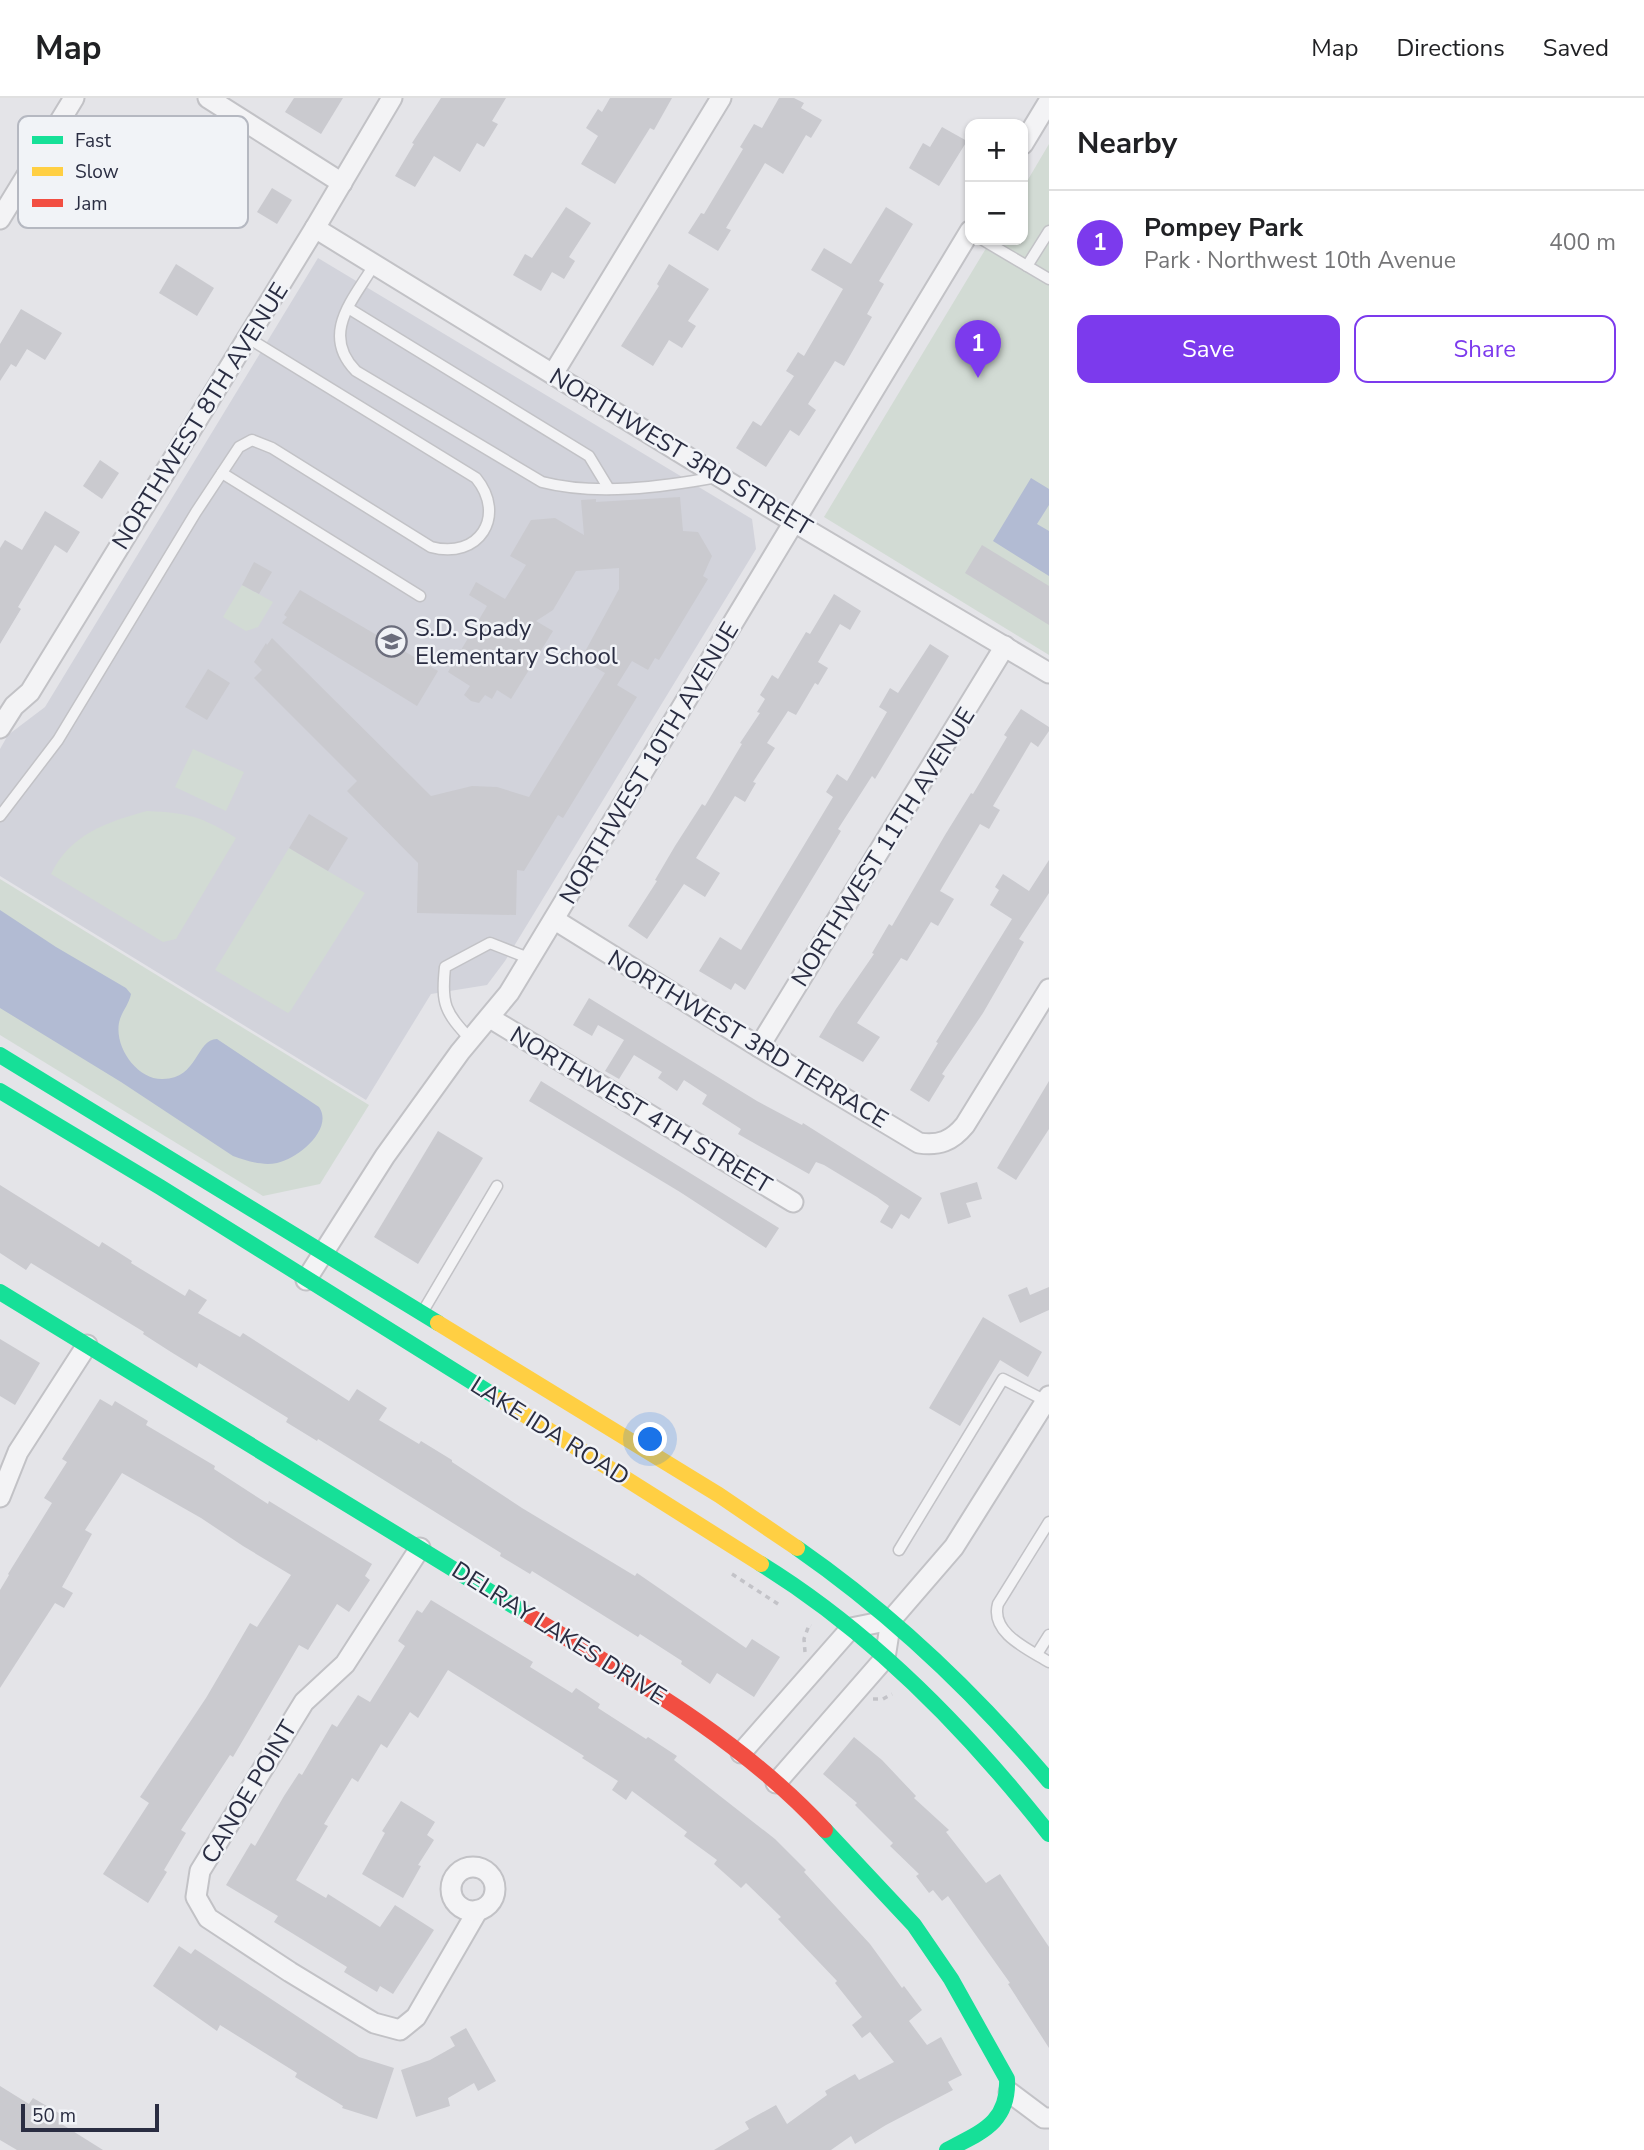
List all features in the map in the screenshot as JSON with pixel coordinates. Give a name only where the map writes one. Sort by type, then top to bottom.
[{"type":"street","points":[[63,116],[74,98]]},
{"type":"street","points":[[208,98],[236,116]]},
{"type":"street","name":"NORTHWEST 8TH AVENUE","points":[[0,728],[7,702],[30,692],[392,98]]},
{"type":"street","points":[[553,374],[721,98]]},
{"type":"street","points":[[1028,136],[1049,101]]},
{"type":"street","points":[[248,123],[342,183]]},
{"type":"street","points":[[0,219],[18,190]]},
{"type":"street","name":"NORTHWEST 3RD STREET","points":[[315,228],[794,522],[1049,673]]},
{"type":"street","name":"NORTHWEST 10TH AVENUE","points":[[306,1280],[385,1156],[509,993],[965,239]]},
{"type":"street","name":"NORTHWEST 11TH AVENUE","points":[[759,1047],[1004,646]]},
{"type":"street","name":"NORTHWEST 3RD TERRACE","points":[[555,919],[919,1143],[932,1145],[945,1142],[965,1125],[1049,989]]},
{"type":"street","name":"NORTHWEST 4TH STREET","points":[[490,1018],[793,1202]]},
{"type":"street","name":"LAKE IDA ROAD","points":[[0,1055],[756,1519],[828,1570],[891,1620],[977,1700],[1017,1741],[1049,1781]]},
{"type":"street","name":"LAKE IDA ROAD","points":[[0,1091],[160,1187],[753,1557],[810,1596],[885,1658],[989,1762],[1049,1834]]},
{"type":"street","name":"DELRAY LAKES DRIVE","points":[[0,1292],[645,1684],[741,1754],[827,1830],[889,1901],[914,1925],[951,1979],[984,2035],[1007,2079],[1009,2092]]},
{"type":"street","points":[[0,1497],[18,1452],[87,1345]]},
{"type":"street","points":[[776,1783],[885,1658],[891,1620],[954,1547],[1048,1400]]},
{"type":"street","name":"CANOE POINT","points":[[420,1548],[345,1664],[304,1702],[200,1871],[196,1897],[208,1919],[289,1972],[374,2023],[400,2030],[416,2017],[478,1910]]},
{"type":"street","points":[[741,1754],[851,1628],[891,1620]]},
{"type":"street","points":[[947,2150],[990,2126],[1000,2117],[1007,2105],[1009,2092],[1044,2118],[1049,2118]]},
{"type":"lane","points":[[1027,266],[1049,231]]},
{"type":"lane","points":[[991,245],[1049,279]]},
{"type":"lane","points":[[374,264],[340,327],[340,348],[346,361],[356,371],[542,482],[566,488],[609,489],[686,483],[720,476]]},
{"type":"lane","points":[[348,308],[589,456],[609,489]]},
{"type":"lane","points":[[0,816],[58,740],[196,512],[239,447],[252,440],[272,448],[431,547],[444,550],[469,545],[480,537],[486,526],[490,513],[489,500],[476,478],[248,338]]},
{"type":"lane","points":[[222,473],[420,596]]},
{"type":"lane","points":[[471,1040],[451,1019],[442,995],[445,967],[490,943],[531,958]]},
{"type":"lane","points":[[421,1313],[497,1186]]},
{"type":"lane","points":[[899,1550],[1003,1379],[1048,1400]]},
{"type":"lane","points":[[1049,1522],[998,1604],[996,1612],[1001,1628],[1049,1662]]},
{"type":"lane","points":[[1037,1654],[1049,1635]]},
{"type":"shaded area","points":[[1049,144],[1049,655],[824,517],[988,245],[1028,245],[1028,180]]},
{"type":"shaded area","name":"S.D. Spady Elementary School","points":[[318,258],[752,519],[756,549],[505,961],[487,985],[431,994],[366,1100],[0,876],[0,749],[8,735],[45,707]]},
{"type":"shaded area","points":[[242,585],[273,602],[258,627],[246,631],[223,617]]},
{"type":"shaded area","points":[[193,749],[244,772],[226,811],[175,787]]},
{"type":"shaded area","points":[[147,811],[194,817],[236,838],[176,939],[163,942],[51,874],[59,860],[79,839],[104,825]]},
{"type":"shaded area","points":[[289,848],[365,893],[288,1013],[215,970]]},
{"type":"shaded area","points":[[0,879],[369,1105],[320,1184],[263,1196],[0,1035]]},
{"type":"water","points":[[1031,478],[1049,489],[1049,505],[1037,524],[1049,531],[1049,576],[993,541]]},
{"type":"water","points":[[0,910],[126,988],[131,994],[120,1019],[120,1039],[128,1059],[144,1074],[163,1079],[175,1077],[190,1066],[205,1045],[217,1039],[319,1107],[322,1124],[312,1142],[295,1156],[277,1163],[260,1163],[233,1156],[121,1082],[0,1008]]},
{"type":"building","points":[[294,98],[343,98],[321,134],[285,112]]},
{"type":"building","points":[[441,98],[506,98],[492,121],[498,124],[484,147],[477,143],[460,172],[434,156],[415,187],[395,176],[414,144],[412,143]]},
{"type":"building","points":[[610,98],[672,98],[654,130],[650,128],[615,184],[581,164],[598,136],[586,128],[598,109],[602,112]]},
{"type":"building","points":[[779,98],[794,98],[804,103],[801,108],[822,120],[811,138],[806,135],[783,174],[765,163],[726,228],[731,230],[718,251],[688,233],[701,213],[704,214],[743,149],[740,147],[754,124],[762,128]]},
{"type":"building","points":[[942,127],[965,140],[965,144],[939,186],[909,168],[923,143],[930,147]]},
{"type":"building","points":[[272,188],[292,200],[277,224],[257,212]]},
{"type":"building","points":[[566,207],[591,223],[569,257],[575,261],[564,279],[552,272],[541,291],[513,275],[525,254],[532,258]]},
{"type":"building","points":[[886,207],[913,224],[879,281],[884,284],[867,314],[872,317],[844,366],[835,361],[808,404],[816,410],[799,436],[790,430],[766,467],[736,448],[753,421],[761,426],[794,376],[786,371],[798,352],[804,356],[843,289],[811,270],[824,248],[851,264]]},
{"type":"building","points":[[176,264],[214,288],[197,316],[159,293]]},
{"type":"building","points":[[669,264],[709,289],[688,321],[696,326],[682,348],[669,340],[653,366],[621,346],[659,286],[657,284]]},
{"type":"building","points":[[21,309],[62,333],[45,360],[27,349],[16,367],[11,364],[0,381],[0,344]]},
{"type":"building","points":[[100,460],[119,473],[102,499],[83,486]]},
{"type":"building","name":"S.D. Spady Elementary School","points":[[680,497],[683,531],[698,532],[712,556],[703,576],[708,579],[659,660],[655,658],[648,670],[632,661],[617,685],[637,697],[563,818],[558,815],[524,871],[517,870],[516,915],[417,913],[418,863],[347,791],[357,781],[254,678],[262,670],[254,662],[266,643],[267,645],[272,638],[431,796],[472,786],[497,787],[529,797],[605,673],[581,659],[619,589],[619,568],[576,571],[553,610],[536,621],[553,631],[511,699],[497,690],[492,699],[485,695],[479,703],[471,701],[464,695],[470,686],[448,672],[487,606],[469,595],[476,582],[505,599],[526,565],[510,556],[531,520],[555,518],[584,535],[581,500],[596,499],[596,502]]},
{"type":"building","points":[[45,511],[80,532],[67,553],[55,545],[18,607],[21,609],[0,644],[0,548],[5,540],[22,550]]},
{"type":"building","points":[[982,545],[1049,586],[1049,625],[965,573]]},
{"type":"building","points":[[254,562],[272,572],[259,594],[242,585]]},
{"type":"building","points":[[300,590],[438,671],[417,706],[282,623]]},
{"type":"building","points":[[834,594],[861,611],[850,630],[840,624],[818,662],[828,668],[818,685],[815,683],[796,715],[788,711],[767,743],[775,748],[753,782],[756,783],[745,802],[735,796],[696,858],[720,873],[705,897],[684,884],[647,939],[628,926],[657,881],[655,880],[675,846],[702,804],[705,806],[760,713],[757,712],[765,699],[760,695],[772,675],[778,679],[806,632],[810,634]]},
{"type":"building","points":[[930,644],[949,656],[875,779],[872,776],[838,829],[841,831],[745,990],[735,983],[731,990],[699,971],[720,937],[741,950],[833,797],[826,792],[837,774],[847,781],[887,712],[879,707],[890,688],[898,693]]},
{"type":"building","points":[[208,669],[230,683],[207,720],[185,707]]},
{"type":"building","points":[[1021,709],[1049,727],[1049,731],[1038,747],[1031,742],[993,806],[1000,810],[989,829],[980,824],[940,891],[954,899],[938,926],[931,922],[907,961],[901,958],[857,1023],[880,1037],[863,1062],[819,1037],[874,954],[872,953],[889,924],[892,926],[1007,737],[1004,735]]},
{"type":"building","points":[[309,814],[348,838],[328,871],[289,848]]},
{"type":"building","points":[[1049,860],[1049,893],[1019,939],[1024,942],[983,1013],[942,1074],[945,1076],[929,1102],[910,1090],[938,1043],[936,1042],[1012,919],[990,905],[999,890],[995,887],[1003,874],[1029,891]]},
{"type":"building","points":[[589,998],[757,1101],[802,1125],[803,1123],[922,1198],[909,1219],[901,1214],[892,1229],[880,1222],[889,1206],[877,1197],[824,1165],[816,1162],[809,1174],[738,1134],[741,1129],[702,1104],[707,1095],[684,1080],[677,1091],[658,1078],[662,1072],[634,1055],[619,1079],[605,1071],[624,1040],[598,1025],[592,1036],[573,1025]]},
{"type":"building","points":[[541,1081],[779,1228],[766,1248],[680,1192],[529,1101]]},
{"type":"building","points":[[1049,1081],[1049,1129],[1016,1180],[997,1168]]},
{"type":"building","points":[[438,1131],[483,1158],[418,1264],[374,1237]]},
{"type":"building","points":[[977,1182],[982,1199],[966,1203],[971,1217],[948,1224],[940,1193]]},
{"type":"building","points":[[0,1185],[99,1247],[102,1242],[185,1296],[189,1289],[207,1300],[198,1313],[240,1337],[243,1333],[349,1401],[357,1389],[387,1408],[379,1420],[419,1444],[421,1441],[522,1508],[635,1576],[637,1573],[746,1648],[752,1639],[780,1657],[754,1697],[717,1673],[710,1684],[681,1664],[682,1661],[640,1634],[638,1637],[532,1571],[530,1574],[500,1556],[501,1553],[318,1439],[317,1441],[286,1422],[288,1418],[199,1363],[197,1368],[31,1263],[26,1270],[0,1253]]},
{"type":"building","points":[[1027,1287],[1030,1295],[1049,1287],[1049,1310],[1020,1323],[1008,1295]]},
{"type":"building","points":[[983,1317],[1042,1352],[1028,1377],[1000,1360],[960,1426],[929,1408]]},
{"type":"building","points":[[0,1339],[40,1363],[15,1405],[0,1396]]},
{"type":"building","points":[[100,1399],[112,1406],[115,1401],[148,1421],[146,1425],[215,1466],[214,1469],[268,1504],[269,1501],[372,1564],[365,1576],[370,1580],[349,1612],[337,1604],[308,1650],[299,1645],[233,1757],[230,1755],[181,1830],[186,1833],[148,1903],[103,1874],[149,1803],[140,1797],[206,1698],[250,1623],[257,1627],[291,1575],[201,1518],[122,1473],[85,1530],[92,1534],[62,1587],[73,1593],[64,1608],[55,1603],[0,1688],[0,1590],[52,1503],[44,1498],[67,1462],[62,1459]]},
{"type":"building","points":[[431,1600],[533,1662],[530,1667],[572,1693],[576,1688],[600,1704],[598,1708],[677,1756],[674,1760],[775,1839],[806,1870],[804,1872],[870,1944],[922,2010],[909,2021],[927,2045],[941,2037],[962,2075],[948,2082],[953,2090],[855,2144],[851,2136],[831,2150],[714,2150],[749,2129],[745,2122],[776,2105],[787,2124],[827,2095],[825,2091],[855,2074],[859,2080],[894,2062],[870,2032],[862,2038],[852,2025],[862,2017],[835,1983],[837,1981],[778,1919],[781,1917],[746,1883],[741,1888],[714,1864],[717,1860],[684,1836],[687,1832],[632,1791],[626,1800],[612,1790],[618,1781],[582,1758],[584,1756],[448,1670],[418,1718],[410,1712],[387,1748],[381,1744],[358,1782],[352,1778],[324,1824],[328,1826],[296,1880],[326,1898],[328,1894],[380,1927],[395,1905],[434,1930],[393,1994],[380,1986],[377,1992],[344,1972],[347,1967],[274,1922],[278,1916],[226,1885],[251,1843],[255,1846],[299,1773],[302,1775],[332,1724],[337,1727],[358,1695],[370,1702],[405,1646],[398,1641],[417,1610],[422,1613]]},
{"type":"building","points":[[854,1737],[882,1760],[916,1796],[914,1798],[949,1830],[946,1832],[986,1883],[1000,1874],[1049,1947],[1049,2048],[1008,1984],[1010,1983],[948,1896],[942,1901],[933,1890],[929,1893],[916,1876],[919,1874],[890,1846],[893,1843],[855,1805],[857,1803],[823,1774]]},
{"type":"building","points":[[401,1801],[435,1822],[427,1835],[434,1840],[418,1865],[421,1866],[403,1898],[362,1874],[385,1833],[382,1831]]},
{"type":"building","points":[[179,1946],[191,1954],[195,1949],[359,2057],[394,2068],[377,2119],[342,2108],[343,2106],[295,2077],[297,2073],[220,2025],[217,2031],[153,1986]]},
{"type":"building","points":[[466,2028],[496,2081],[478,2091],[474,2083],[448,2098],[450,2106],[416,2117],[401,2070],[430,2060],[455,2046],[450,2037]]},
{"type":"building","points":[[0,2086],[29,2104],[33,2098],[64,2116],[60,2123],[103,2150],[17,2150],[0,2140]]},
{"type":"traffic: fast","points":[[0,1055],[438,1323]]},
{"type":"traffic: fast","points":[[0,1091],[160,1187],[501,1400]]},
{"type":"traffic: fast","points":[[0,1292],[530,1616]]},
{"type":"traffic: fast","points":[[797,1548],[866,1600],[931,1656],[992,1717],[1049,1781]]},
{"type":"traffic: fast","points":[[761,1564],[842,1621],[917,1686],[986,1758],[1049,1834]]},
{"type":"traffic: fast","points":[[825,1830],[914,1925],[951,1979],[1007,2079],[1006,2094],[998,2116],[981,2131],[947,2150]]},
{"type":"traffic: slow","points":[[438,1323],[719,1495],[797,1548]]},
{"type":"traffic: slow","points":[[501,1400],[761,1564]]},
{"type":"traffic: jam","points":[[530,1616],[647,1688],[723,1739],[759,1767],[825,1830]]},
{"type":"place","name":"Pompey Park","points":[[978,378]]},
{"type":"place","name":"S.D. Spady Elementary School","points":[[392,642]]}]
